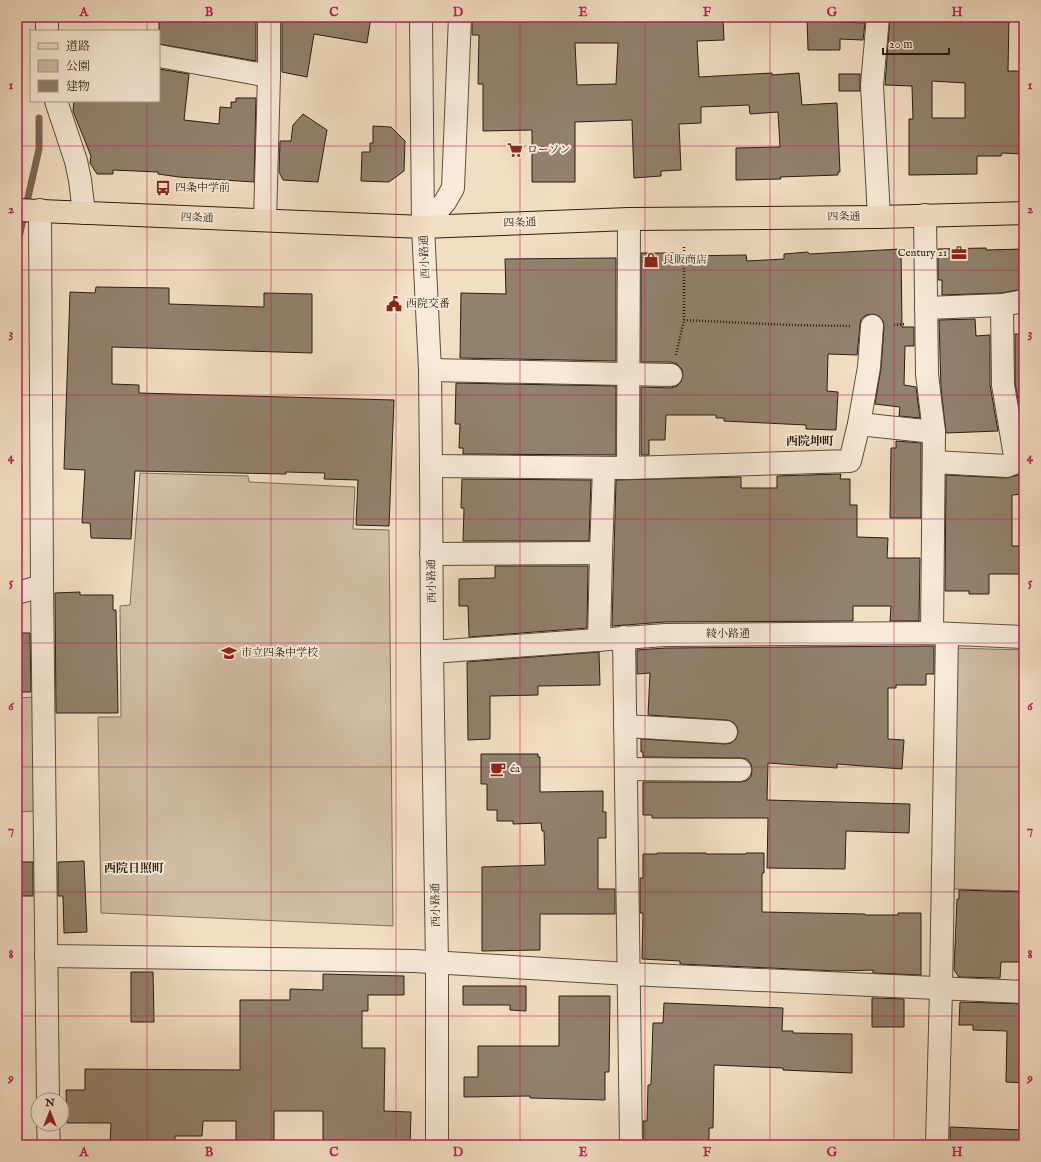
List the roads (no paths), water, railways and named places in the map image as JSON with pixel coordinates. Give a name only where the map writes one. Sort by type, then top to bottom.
[{"type":"main road","name":"四条通","points":[[31,210],[423,227],[629,219],[879,217],[1024,213]]},
{"type":"street","points":[[47,17],[47,30]]},
{"type":"street","points":[[265,220],[269,76],[268,17]]},
{"type":"street","name":"西小路通","points":[[421,17],[423,227],[430,370],[432,466],[432,652],[437,963],[437,1145]]},
{"type":"street","points":[[423,227],[445,202],[453,188],[460,17]]},
{"type":"street","points":[[878,17],[872,85],[879,217]]},
{"type":"street","points":[[160,56],[269,76]]},
{"type":"street","points":[[56,102],[76,161],[84,213]]},
{"type":"street","points":[[31,210],[42,586],[48,1092]]},
{"type":"street","points":[[924,215],[927,374],[934,432],[940,634],[941,989],[937,1145]]},
{"type":"street","points":[[628,468],[629,219]]},
{"type":"street","points":[[926,315],[1024,301]]},
{"type":"street","points":[[934,462],[1007,466],[1020,463],[1003,385],[1002,305]]},
{"type":"street","points":[[432,466],[628,468],[850,461],[859,424],[869,367],[872,326]]},
{"type":"street","points":[[430,370],[671,375]]},
{"type":"street","points":[[859,424],[934,432]]},
{"type":"street","points":[[599,640],[604,468]]},
{"type":"street","points":[[432,554],[601,553]]},
{"type":"street","points":[[17,592],[42,586]]},
{"type":"street","name":"綾小路通","points":[[432,652],[673,634],[940,634],[1024,637]]},
{"type":"street","points":[[624,637],[631,1145]]},
{"type":"street","points":[[625,726],[726,732]]},
{"type":"street","points":[[626,769],[740,770]]},
{"type":"street","points":[[46,956],[414,961],[629,974],[1024,992]]},
{"type":"street","points":[[48,1132],[49,1145]]},
{"type":"waterway","points":[[17,246],[39,149],[39,118]]},
{"type":"place","name":"ローソン","points":[[515,150]]},
{"type":"place","name":"四条中学前","points":[[163,188]]},
{"type":"place","name":"Century 21","points":[[959,253]]},
{"type":"place","name":"良販商店","points":[[651,260]]},
{"type":"place","name":"西院交番","points":[[394,304]]},
{"type":"place","name":"市立四条中学校","points":[[229,653]]},
{"type":"place","name":"éa","points":[[498,769]]},
{"type":"district","name":"西院坤町","points":[[810,441]]},
{"type":"district","name":"西院日照町","points":[[134,868]]}]
